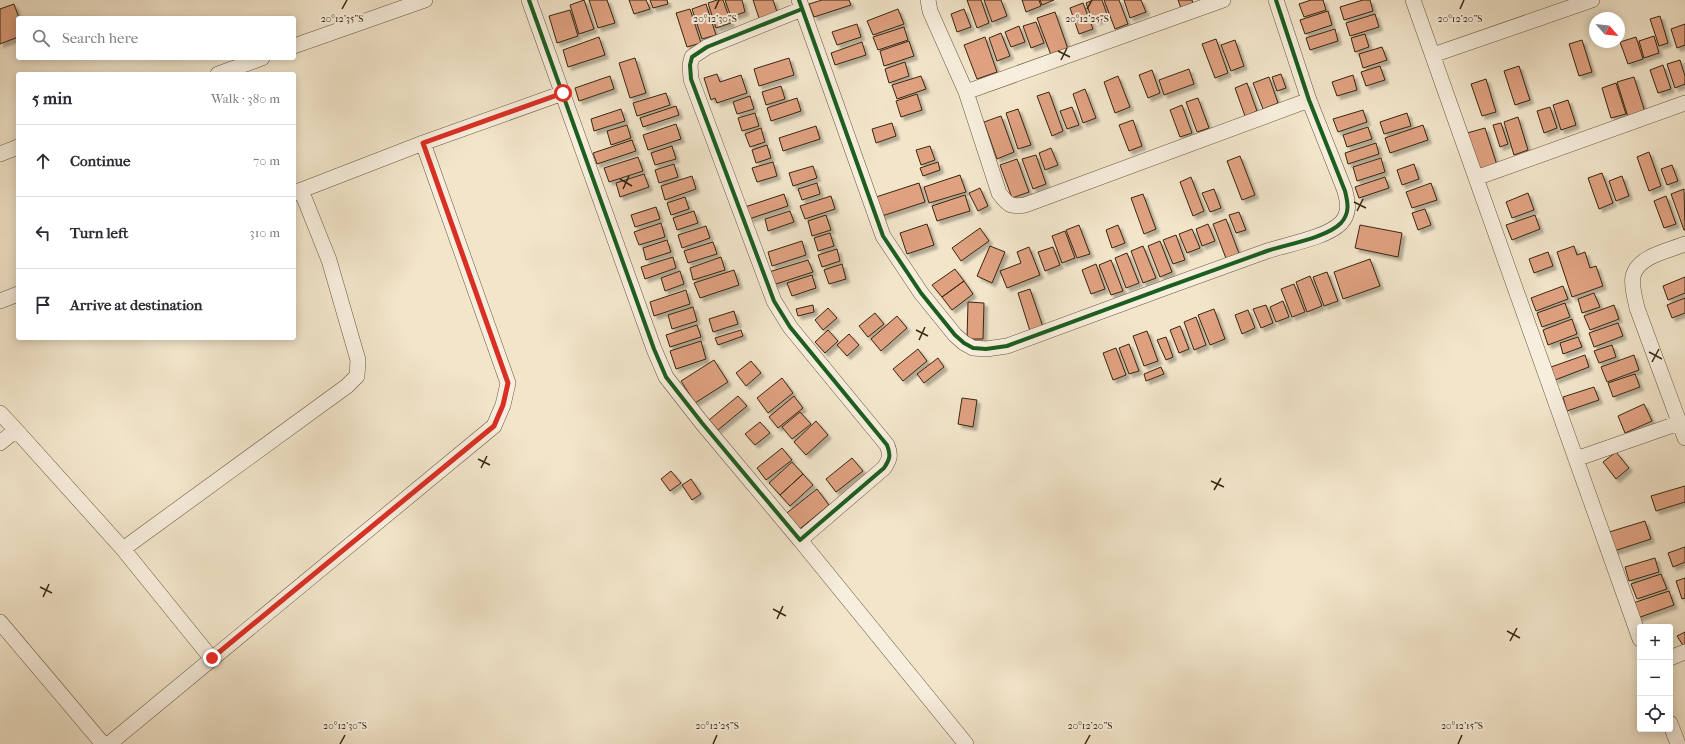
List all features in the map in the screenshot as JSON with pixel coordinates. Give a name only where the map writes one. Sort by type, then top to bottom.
[{"type":"street","points":[[296,45],[425,0]]},
{"type":"street","points":[[530,0],[654,349],[666,377],[702,423],[800,540],[966,744]]},
{"type":"street","points":[[928,0],[930,11],[966,92],[999,193],[1008,204],[1016,206],[1033,202],[1309,100]]},
{"type":"street","points":[[966,92],[1223,0]]},
{"type":"street","points":[[800,540],[884,468],[890,460],[890,454],[887,445],[790,327],[774,301],[691,79],[690,65],[692,57],[707,47],[800,4],[883,236],[921,293],[955,335],[964,343],[973,348],[998,348],[1268,251],[1316,236],[1340,223],[1346,214],[1348,204],[1309,100],[1276,0]]},
{"type":"street","points":[[1413,0],[1637,631]]},
{"type":"street","points":[[1433,55],[1592,0]]},
{"type":"street","points":[[224,72],[256,60]]},
{"type":"street","points":[[123,549],[347,386],[357,376],[358,360],[329,260],[298,192],[423,143],[563,93]]},
{"type":"street","points":[[1476,178],[1685,103]]},
{"type":"street","points":[[109,744],[494,426],[503,405],[508,383],[423,143]]},
{"type":"street","points":[[0,154],[16,148]]},
{"type":"street","points":[[1685,244],[1640,264],[1633,276],[1633,289],[1637,308],[1685,438]]},
{"type":"street","points":[[0,301],[16,295]]},
{"type":"street","points":[[0,413],[123,549],[212,658]]},
{"type":"street","points":[[1576,459],[1679,423]]},
{"type":"street","points":[[0,443],[16,430]]},
{"type":"street","points":[[0,622],[102,744]]},
{"type":"street","points":[[1673,657],[1685,652]]},
{"type":"street","points":[[1673,731],[1678,744]]},
{"type":"building","points":[[584,0],[594,29],[579,34],[570,5]]},
{"type":"building","points":[[589,0],[607,0],[615,23],[598,28]]},
{"type":"building","points":[[629,0],[646,0],[650,9],[634,14]]},
{"type":"building","points":[[650,0],[667,0],[668,4],[653,8]]},
{"type":"building","points":[[723,0],[731,23],[716,28],[708,3]]},
{"type":"building","points":[[725,0],[742,0],[745,12],[731,17]]},
{"type":"building","points":[[753,0],[773,0],[778,15],[760,21]]},
{"type":"building","points":[[822,0],[849,0],[851,5],[814,17],[809,4]]},
{"type":"building","points":[[967,0],[981,0],[989,23],[977,28]]},
{"type":"building","points":[[984,0],[1001,0],[1007,16],[992,22]]},
{"type":"building","points":[[1022,0],[1039,0],[1041,6],[1026,12]]},
{"type":"building","points":[[1040,0],[1054,0],[1042,5]]},
{"type":"building","points":[[1093,0],[1102,0],[1108,17],[1093,22],[1086,3]]},
{"type":"building","points":[[1104,0],[1119,0],[1128,24],[1115,29]]},
{"type":"building","points":[[1124,0],[1141,0],[1146,12],[1130,18]]},
{"type":"building","points":[[1178,0],[1192,0],[1194,7],[1182,11]]},
{"type":"building","points":[[1311,0],[1323,0],[1326,10],[1304,17],[1299,4]]},
{"type":"building","points":[[1363,0],[1370,0],[1373,11],[1344,20],[1340,7]]},
{"type":"building","points":[[1083,3],[1093,29],[1079,34],[1070,8]]},
{"type":"building","points":[[14,4],[18,16],[16,16],[16,38],[0,44],[0,9]]},
{"type":"building","points":[[706,4],[716,35],[702,39],[692,9]]},
{"type":"building","points":[[690,9],[701,43],[687,47],[676,13]]},
{"type":"building","points":[[898,9],[904,24],[873,35],[867,21]]},
{"type":"building","points":[[964,9],[971,27],[957,32],[951,14]]},
{"type":"building","points":[[570,10],[578,36],[557,43],[549,16]]},
{"type":"building","points":[[1328,11],[1332,25],[1305,34],[1300,20]]},
{"type":"building","points":[[1055,12],[1068,49],[1051,55],[1037,18]]},
{"type":"building","points":[[1375,14],[1379,27],[1350,36],[1346,23]]},
{"type":"building","points":[[1660,16],[1668,43],[1659,46],[1650,19]]},
{"type":"building","points":[[1036,22],[1044,43],[1031,48],[1023,26]]},
{"type":"building","points":[[857,24],[861,37],[837,45],[832,32]]},
{"type":"building","points":[[1685,24],[1685,45],[1677,48],[1671,29]]},
{"type":"building","points":[[1019,26],[1025,42],[1011,47],[1005,32]]},
{"type":"building","points":[[904,27],[908,40],[878,50],[873,37]]},
{"type":"building","points":[[1335,29],[1338,41],[1310,50],[1306,38]]},
{"type":"building","points":[[1001,33],[1010,56],[997,61],[989,38]]},
{"type":"building","points":[[1365,34],[1369,47],[1355,52],[1351,38]]},
{"type":"building","points":[[1654,36],[1659,53],[1644,58],[1639,41]]},
{"type":"building","points":[[599,37],[605,55],[568,67],[563,50]]},
{"type":"building","points":[[985,37],[997,72],[977,79],[964,45]]},
{"type":"building","points":[[1636,37],[1643,59],[1628,64],[1622,48],[1625,48],[1625,40]]},
{"type":"building","points":[[1216,39],[1228,73],[1215,78],[1202,44]]},
{"type":"building","points":[[1235,40],[1244,66],[1231,71],[1221,45]]},
{"type":"building","points":[[1582,40],[1592,72],[1579,76],[1569,44]]},
{"type":"building","points":[[909,41],[914,56],[884,66],[880,51]]},
{"type":"building","points":[[862,42],[866,55],[835,65],[831,53]]},
{"type":"building","points":[[1382,47],[1387,60],[1363,68],[1359,54]]},
{"type":"building","points":[[635,58],[646,93],[630,98],[619,63]]},
{"type":"building","points":[[789,58],[794,75],[759,86],[754,69]]},
{"type":"building","points":[[1680,60],[1685,76],[1685,84],[1675,88],[1667,64]]},
{"type":"building","points":[[905,62],[909,76],[889,83],[885,69]]},
{"type":"building","points":[[1663,65],[1671,89],[1658,93],[1650,70]]},
{"type":"building","points":[[1380,66],[1385,80],[1366,86],[1361,72]]},
{"type":"building","points":[[1519,66],[1530,100],[1515,105],[1504,71]]},
{"type":"building","points":[[1189,69],[1194,84],[1164,95],[1159,80]]},
{"type":"building","points":[[1152,70],[1160,93],[1148,98],[1139,75]]},
{"type":"building","points":[[717,74],[720,82],[741,75],[747,93],[717,103],[715,98],[711,100],[704,78]]},
{"type":"building","points":[[1281,74],[1286,88],[1277,91],[1272,77]]},
{"type":"building","points":[[1353,75],[1357,90],[1337,96],[1332,82]]},
{"type":"building","points":[[610,76],[614,89],[579,101],[575,88]]},
{"type":"building","points":[[921,76],[926,89],[897,99],[892,85]]},
{"type":"building","points":[[1118,76],[1130,107],[1115,113],[1104,82]]},
{"type":"building","points":[[1269,77],[1278,103],[1263,109],[1253,83]]},
{"type":"building","points":[[1634,77],[1645,112],[1628,117],[1617,82]]},
{"type":"building","points":[[1486,79],[1496,112],[1482,116],[1471,84]]},
{"type":"building","points":[[1247,83],[1257,111],[1245,116],[1235,88]]},
{"type":"building","points":[[1616,83],[1626,114],[1611,118],[1602,88]]},
{"type":"building","points":[[781,86],[785,99],[766,105],[762,92]]},
{"type":"building","points":[[1085,89],[1096,118],[1083,123],[1073,94]]},
{"type":"building","points":[[1049,92],[1063,131],[1052,136],[1037,96]]},
{"type":"building","points":[[666,93],[670,105],[637,116],[633,103]]},
{"type":"building","points":[[917,94],[922,110],[901,117],[896,101]]},
{"type":"building","points":[[750,96],[754,109],[737,114],[733,102]]},
{"type":"building","points":[[797,98],[801,111],[771,121],[767,108]]},
{"type":"building","points":[[1198,98],[1209,128],[1197,132],[1186,102]]},
{"type":"building","points":[[1568,100],[1576,125],[1561,130],[1553,105]]},
{"type":"building","points":[[1182,105],[1192,133],[1180,137],[1170,110]]},
{"type":"building","points":[[676,106],[679,115],[643,127],[640,118]]},
{"type":"building","points":[[1072,107],[1079,125],[1067,129],[1060,111]]},
{"type":"building","points":[[1550,107],[1557,128],[1544,133],[1537,111]]},
{"type":"building","points":[[621,109],[625,121],[594,131],[591,119]]},
{"type":"building","points":[[1018,109],[1031,145],[1018,149],[1006,113]]},
{"type":"building","points":[[1363,110],[1367,122],[1338,132],[1333,119]]},
{"type":"building","points":[[755,113],[759,126],[742,131],[738,118]]},
{"type":"building","points":[[1407,113],[1411,126],[1384,134],[1380,122]]},
{"type":"building","points":[[1001,116],[1014,152],[997,159],[984,122]]},
{"type":"building","points":[[1518,117],[1528,150],[1514,155],[1504,122]]},
{"type":"building","points":[[1133,120],[1142,146],[1129,151],[1119,125]]},
{"type":"building","points":[[892,123],[896,136],[876,143],[872,129]]},
{"type":"building","points":[[1501,123],[1508,144],[1500,147],[1493,125]]},
{"type":"building","points":[[676,124],[681,139],[648,150],[643,135]]},
{"type":"building","points":[[627,125],[631,138],[611,145],[607,131]]},
{"type":"building","points":[[1423,125],[1428,140],[1390,153],[1385,138]]},
{"type":"building","points":[[816,126],[820,139],[783,151],[779,138]]},
{"type":"building","points":[[1368,127],[1372,139],[1347,147],[1343,135]]},
{"type":"building","points":[[761,128],[765,142],[750,147],[745,134]]},
{"type":"building","points":[[1485,128],[1497,165],[1479,170],[1467,133]]},
{"type":"building","points":[[632,140],[636,151],[597,164],[593,153]]},
{"type":"building","points":[[1376,143],[1379,154],[1348,164],[1345,153]]},
{"type":"building","points":[[767,145],[771,158],[756,163],[752,150]]},
{"type":"building","points":[[672,146],[676,159],[655,165],[651,153]]},
{"type":"building","points":[[930,146],[935,160],[921,165],[916,150]]},
{"type":"building","points":[[1051,148],[1058,165],[1045,170],[1039,153]]},
{"type":"building","points":[[1649,152],[1661,186],[1649,191],[1637,157]]},
{"type":"building","points":[[1036,155],[1046,184],[1033,189],[1022,159]]},
{"type":"building","points":[[1240,156],[1255,195],[1242,200],[1227,161]]},
{"type":"building","points":[[638,157],[643,171],[609,182],[604,168]]},
{"type":"building","points":[[1381,158],[1385,172],[1357,181],[1353,167]]},
{"type":"building","points":[[1017,159],[1029,192],[1012,198],[1000,165]]},
{"type":"building","points":[[773,162],[777,176],[757,182],[752,168]]},
{"type":"building","points":[[938,162],[940,170],[923,176],[920,168]]},
{"type":"building","points":[[674,164],[678,177],[659,183],[655,170]]},
{"type":"building","points":[[1414,164],[1419,179],[1402,185],[1397,170]]},
{"type":"building","points":[[1672,165],[1678,181],[1667,185],[1661,169]]},
{"type":"building","points":[[813,166],[817,178],[793,186],[789,173]]},
{"type":"building","points":[[1602,173],[1613,203],[1599,209],[1588,178]]},
{"type":"building","points":[[644,174],[649,187],[620,197],[616,183]]},
{"type":"building","points":[[960,175],[966,192],[929,203],[924,187]]},
{"type":"building","points":[[692,176],[696,189],[665,200],[661,186]]},
{"type":"building","points":[[1622,176],[1629,196],[1616,201],[1609,181]]},
{"type":"building","points":[[1191,177],[1204,211],[1193,216],[1180,182]]},
{"type":"building","points":[[1385,177],[1389,188],[1359,198],[1355,187]]},
{"type":"building","points":[[817,183],[820,194],[802,200],[798,189]]},
{"type":"building","points":[[919,183],[925,202],[879,217],[873,198]]},
{"type":"building","points":[[1431,183],[1437,200],[1412,208],[1406,192]]},
{"type":"building","points":[[980,188],[988,206],[978,211],[969,193]]},
{"type":"building","points":[[1214,189],[1221,208],[1210,212],[1202,193]]},
{"type":"building","points":[[1684,189],[1685,230],[1671,194]]},
{"type":"building","points":[[1528,193],[1534,210],[1512,218],[1506,202]]},
{"type":"building","points":[[784,194],[788,206],[749,219],[745,207]]},
{"type":"building","points":[[1143,194],[1156,229],[1144,234],[1131,198]]},
{"type":"building","points":[[965,195],[970,211],[937,221],[932,206]]},
{"type":"building","points":[[831,196],[835,209],[805,219],[800,206]]},
{"type":"building","points":[[1666,196],[1676,224],[1664,228],[1654,201]]},
{"type":"building","points":[[685,197],[689,209],[671,215],[667,203]]},
{"type":"building","points":[[656,207],[660,219],[635,227],[631,215]]},
{"type":"building","points":[[1425,209],[1431,225],[1418,230],[1412,213]]},
{"type":"building","points":[[694,211],[698,223],[677,230],[673,218]]},
{"type":"building","points":[[790,211],[794,222],[768,231],[765,219]]},
{"type":"building","points":[[1239,212],[1246,230],[1236,233],[1229,215]]},
{"type":"building","points":[[826,215],[831,230],[812,236],[808,221]]},
{"type":"building","points":[[1535,215],[1540,229],[1512,240],[1506,225]]},
{"type":"building","points":[[1226,219],[1240,256],[1227,261],[1213,224]]},
{"type":"building","points":[[661,223],[665,237],[639,245],[634,232]]},
{"type":"building","points":[[927,224],[934,245],[907,254],[900,233]]},
{"type":"building","points":[[1208,224],[1215,241],[1202,246],[1196,229]]},
{"type":"building","points":[[1079,225],[1090,254],[1077,258],[1066,230]]},
{"type":"building","points":[[1118,225],[1125,243],[1112,248],[1106,230]]},
{"type":"building","points":[[1360,225],[1402,233],[1398,257],[1355,248]]},
{"type":"building","points":[[706,226],[710,238],[682,248],[678,235]]},
{"type":"building","points":[[980,228],[989,241],[961,261],[952,248]]},
{"type":"building","points":[[1192,229],[1200,248],[1187,253],[1179,234]]},
{"type":"building","points":[[1065,231],[1075,258],[1062,263],[1052,236]]},
{"type":"building","points":[[830,233],[834,246],[818,251],[814,238]]},
{"type":"building","points":[[1176,235],[1185,260],[1173,264],[1163,240]]},
{"type":"building","points":[[667,240],[671,252],[646,260],[643,248]]},
{"type":"building","points":[[802,241],[806,255],[772,266],[768,252]]},
{"type":"building","points":[[1160,241],[1172,272],[1160,277],[1148,246]]},
{"type":"building","points":[[713,242],[717,254],[688,263],[684,251]]},
{"type":"building","points":[[990,246],[1005,252],[992,283],[977,276]]},
{"type":"building","points":[[1143,246],[1156,278],[1143,283],[1131,251]]},
{"type":"building","points":[[1574,246],[1577,255],[1585,252],[1590,268],[1596,266],[1603,286],[1572,297],[1557,252]]},
{"type":"building","points":[[1029,247],[1040,275],[1007,288],[1000,271],[1021,263],[1017,252]]},
{"type":"building","points":[[1053,247],[1060,265],[1045,271],[1038,252]]},
{"type":"building","points":[[837,249],[840,261],[822,267],[818,255]]},
{"type":"building","points":[[1548,252],[1553,266],[1534,273],[1529,259]]},
{"type":"building","points":[[1127,253],[1139,283],[1126,288],[1115,258]]},
{"type":"building","points":[[673,257],[676,268],[645,279],[641,267]]},
{"type":"building","points":[[721,257],[725,270],[693,280],[690,268]]},
{"type":"building","points":[[1370,259],[1380,286],[1343,299],[1334,272]]},
{"type":"building","points":[[808,260],[813,272],[773,285],[769,272]]},
{"type":"building","points":[[1111,260],[1123,291],[1111,295],[1099,265]]},
{"type":"building","points":[[842,264],[846,279],[829,284],[824,270]]},
{"type":"building","points":[[1096,264],[1105,289],[1091,294],[1082,270]]},
{"type":"building","points":[[955,269],[964,281],[942,297],[932,285]]},
{"type":"building","points":[[734,270],[739,285],[700,298],[694,283]]},
{"type":"building","points":[[680,271],[684,284],[665,291],[661,278]]},
{"type":"building","points":[[1327,272],[1338,301],[1324,306],[1313,277]]},
{"type":"building","points":[[812,275],[816,288],[792,296],[787,283]]},
{"type":"building","points":[[1310,276],[1322,306],[1307,312],[1296,282]]},
{"type":"building","points":[[1685,277],[1685,293],[1668,300],[1663,286]]},
{"type":"building","points":[[964,281],[973,294],[952,310],[942,297]]},
{"type":"building","points":[[1294,284],[1305,312],[1292,317],[1281,289]]},
{"type":"building","points":[[1563,286],[1568,299],[1536,311],[1531,298]]},
{"type":"building","points":[[1030,289],[1043,327],[1030,331],[1018,293]]},
{"type":"building","points":[[686,290],[690,304],[654,316],[650,302]]},
{"type":"building","points":[[1594,293],[1600,307],[1582,313],[1578,299]]},
{"type":"building","points":[[1685,298],[1685,313],[1672,318],[1667,305]]},
{"type":"building","points":[[1283,301],[1289,317],[1276,322],[1270,307]]},
{"type":"building","points":[[968,302],[984,303],[983,339],[967,339]]},
{"type":"building","points":[[1565,303],[1570,317],[1542,327],[1537,313]]},
{"type":"building","points":[[813,305],[814,312],[798,316],[796,309]]},
{"type":"building","points":[[1266,305],[1273,323],[1261,328],[1253,309]]},
{"type":"building","points":[[1614,305],[1619,319],[1590,330],[1584,316]]},
{"type":"building","points":[[693,307],[697,321],[672,329],[668,315]]},
{"type":"building","points":[[828,308],[837,318],[823,330],[815,320]]},
{"type":"building","points":[[1214,309],[1225,339],[1210,345],[1198,315]]},
{"type":"building","points":[[1248,310],[1255,328],[1242,334],[1235,315]]},
{"type":"building","points":[[734,311],[738,324],[713,332],[709,319]]},
{"type":"building","points":[[875,313],[884,324],[868,337],[859,326]]},
{"type":"building","points":[[897,316],[907,328],[881,351],[871,339]]},
{"type":"building","points":[[1196,317],[1206,345],[1194,350],[1184,322]]},
{"type":"building","points":[[1572,319],[1577,334],[1548,345],[1543,330]]},
{"type":"building","points":[[1618,323],[1623,336],[1594,347],[1589,333]]},
{"type":"building","points":[[697,325],[701,337],[670,347],[666,335]]},
{"type":"building","points":[[1180,326],[1189,349],[1179,353],[1170,330]]},
{"type":"building","points":[[741,330],[743,336],[718,345],[715,338]]},
{"type":"building","points":[[828,330],[838,341],[825,353],[815,342]]},
{"type":"building","points":[[1147,331],[1158,361],[1144,366],[1133,336]]},
{"type":"building","points":[[849,334],[859,345],[847,356],[837,345]]},
{"type":"building","points":[[1166,337],[1173,357],[1166,360],[1157,340]]},
{"type":"building","points":[[1578,337],[1582,347],[1563,354],[1560,343]]},
{"type":"building","points":[[701,341],[706,359],[676,369],[670,351]]},
{"type":"building","points":[[1129,344],[1139,371],[1129,374],[1119,348]]},
{"type":"building","points":[[1612,345],[1616,357],[1599,363],[1594,351]]},
{"type":"building","points":[[1116,348],[1126,375],[1113,380],[1103,353]]},
{"type":"building","points":[[918,349],[927,361],[903,381],[893,369]]},
{"type":"building","points":[[1585,355],[1589,367],[1555,380],[1551,367]]},
{"type":"building","points":[[1634,355],[1639,370],[1607,382],[1601,367]]},
{"type":"building","points":[[938,358],[944,367],[924,383],[917,374]]},
{"type":"building","points":[[714,360],[728,382],[695,403],[681,381]]},
{"type":"building","points":[[751,361],[761,373],[746,386],[736,373]]},
{"type":"building","points":[[1161,367],[1164,374],[1146,381],[1144,374]]},
{"type":"building","points":[[1635,374],[1640,387],[1613,397],[1608,383]]},
{"type":"building","points":[[782,378],[793,393],[768,413],[757,398]]},
{"type":"building","points":[[1594,387],[1599,400],[1567,411],[1563,397]]},
{"type":"building","points":[[738,396],[747,406],[718,430],[709,420]]},
{"type":"building","points":[[794,396],[803,408],[778,428],[769,417]]},
{"type":"building","points":[[962,398],[977,400],[973,427],[958,424]]},
{"type":"building","points":[[1644,404],[1652,421],[1625,433],[1618,416]]},
{"type":"building","points":[[800,412],[811,424],[792,439],[782,427]]},
{"type":"building","points":[[816,421],[828,435],[806,455],[794,442]]},
{"type":"building","points":[[760,422],[770,433],[755,445],[745,434]]},
{"type":"building","points":[[782,448],[792,460],[766,480],[757,468]]},
{"type":"building","points":[[1616,452],[1629,468],[1616,479],[1603,462]]},
{"type":"building","points":[[852,458],[863,471],[836,492],[826,479]]},
{"type":"building","points":[[792,462],[803,474],[780,495],[769,483]]},
{"type":"building","points":[[671,471],[681,483],[670,491],[661,479]]},
{"type":"building","points":[[803,474],[813,485],[790,506],[780,495]]},
{"type":"building","points":[[691,479],[701,494],[692,500],[682,485]]},
{"type":"building","points":[[1685,486],[1685,502],[1656,511],[1651,496]]},
{"type":"building","points":[[817,489],[829,505],[796,532],[783,516]]},
{"type":"building","points":[[1645,521],[1651,539],[1611,552],[1606,533]]},
{"type":"building","points":[[1685,547],[1685,562],[1673,567],[1668,553]]},
{"type":"building","points":[[1655,558],[1659,572],[1629,581],[1625,567]]},
{"type":"building","points":[[1661,574],[1667,589],[1637,599],[1631,584]]},
{"type":"building","points":[[1685,578],[1685,598],[1682,599],[1676,581]]},
{"type":"building","points":[[1669,591],[1674,605],[1635,619],[1630,604]]},
{"type":"building","points":[[1685,632],[1685,646],[1684,647],[1677,636]]},
{"type":"cycle path","points":[[529,0],[654,349],[666,377],[702,423],[800,540],[884,468],[889,459],[889,452],[887,445],[790,327],[774,301],[691,79],[690,65],[692,57],[707,47],[802,9]]},
{"type":"cycle path","points":[[799,0],[883,236],[921,293],[955,335],[964,343],[973,348],[986,349],[1007,346],[1267,251],[1317,237],[1341,223],[1348,208],[1345,191],[1309,100],[1276,0]]},
{"type":"route","points":[[212,658],[494,426],[503,405],[508,383],[423,143],[563,93]]}]
